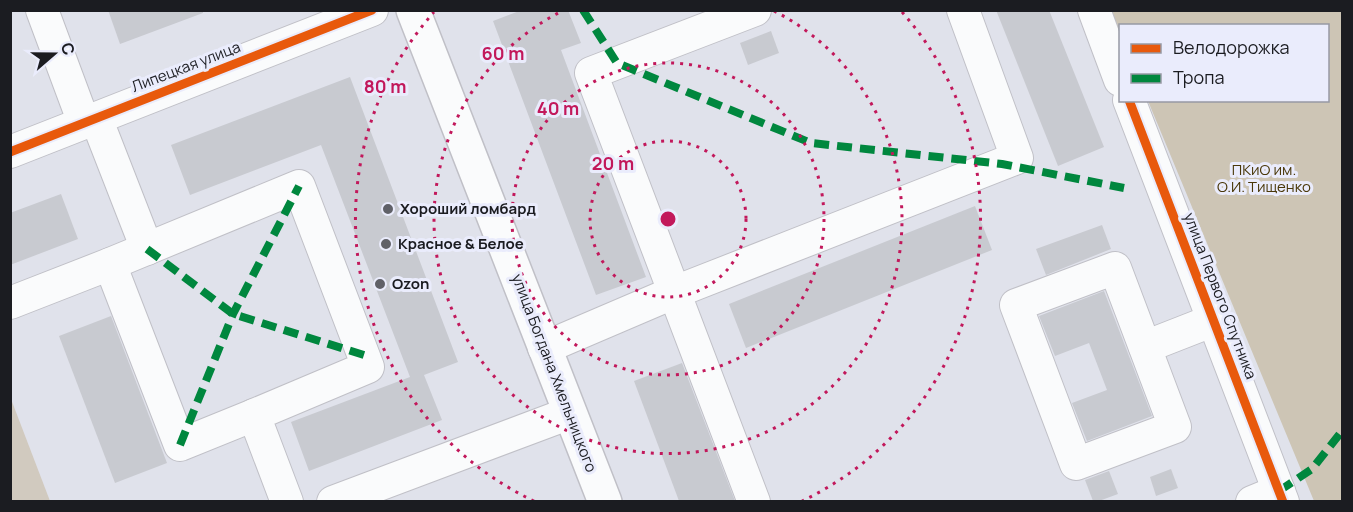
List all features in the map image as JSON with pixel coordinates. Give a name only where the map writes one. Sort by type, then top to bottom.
[{"type":"main road","name":"улица Богдана Хмельницкого","points":[[413,10],[570,412],[601,500]]},
{"type":"street","points":[[42,10],[147,249]]},
{"type":"street","name":"Липецкая улица","points":[[10,152],[372,10]]},
{"type":"street","points":[[754,501],[591,73],[755,10]]},
{"type":"street","points":[[544,348],[675,292],[1017,158],[963,10]]},
{"type":"street","points":[[1094,10],[1119,77]]},
{"type":"street","name":"улица Первого Спутника","points":[[1130,102],[1214,320],[1272,498]]},
{"type":"street","points":[[10,303],[299,186],[368,367],[180,445],[110,264]]},
{"type":"street","points":[[1115,268],[1145,347],[1175,427],[1076,464],[1016,305],[1115,268]]},
{"type":"street","points":[[1145,347],[1214,320]]},
{"type":"street","points":[[333,501],[382,493],[570,412]]},
{"type":"street","points":[[254,415],[287,501]]},
{"type":"shaded area","points":[[11,399],[50,501],[11,501]]},
{"type":"green space","name":"ПКиО им. О.И. Тищенко","points":[[1111,11],[1342,11],[1342,501],[1314,501],[1148,102],[1329,102],[1329,24],[1119,24],[1119,31]]},
{"type":"building","points":[[108,10],[203,10],[203,13],[120,44]]},
{"type":"building","points":[[522,10],[568,10],[581,43],[561,50],[646,277],[596,295],[493,21]]},
{"type":"building","points":[[996,10],[1049,10],[1104,147],[1058,166]]},
{"type":"building","points":[[771,31],[779,53],[748,65],[740,43]]},
{"type":"building","points":[[350,77],[458,362],[424,375],[442,420],[309,471],[291,422],[410,377],[321,145],[190,195],[171,145]]},
{"type":"building","points":[[61,194],[78,239],[10,265],[10,213]]},
{"type":"building","points":[[975,206],[992,250],[746,348],[729,304]]},
{"type":"building","points":[[1102,225],[1111,249],[1046,275],[1036,249]]},
{"type":"building","points":[[1104,291],[1152,416],[1087,441],[1072,403],[1107,390],[1089,343],[1055,356],[1039,316]]},
{"type":"building","points":[[111,316],[167,463],[115,483],[59,336]]},
{"type":"building","points":[[682,363],[735,501],[679,501],[634,381]]},
{"type":"building","points":[[1171,469],[1178,488],[1156,496],[1150,477]]},
{"type":"building","points":[[1109,471],[1118,494],[1093,501],[1085,480]]},
{"type":"marked path","points":[[583,10],[617,63],[811,143],[1002,164],[1124,188]]},
{"type":"marked path","points":[[180,445],[233,314],[299,186]]},
{"type":"marked path","points":[[147,249],[233,314],[364,355]]},
{"type":"marked path","points":[[1279,491],[1312,469],[1342,431]]},
{"type":"cycle path","points":[[10,152],[372,10]]},
{"type":"cycle path","points":[[1130,102],[1283,502]]},
{"type":"place","name":"Хороший ломбард","points":[[388,209]]},
{"type":"place","name":"Красное & Белое","points":[[386,244]]},
{"type":"place","name":"Ozon","points":[[380,284]]}]
